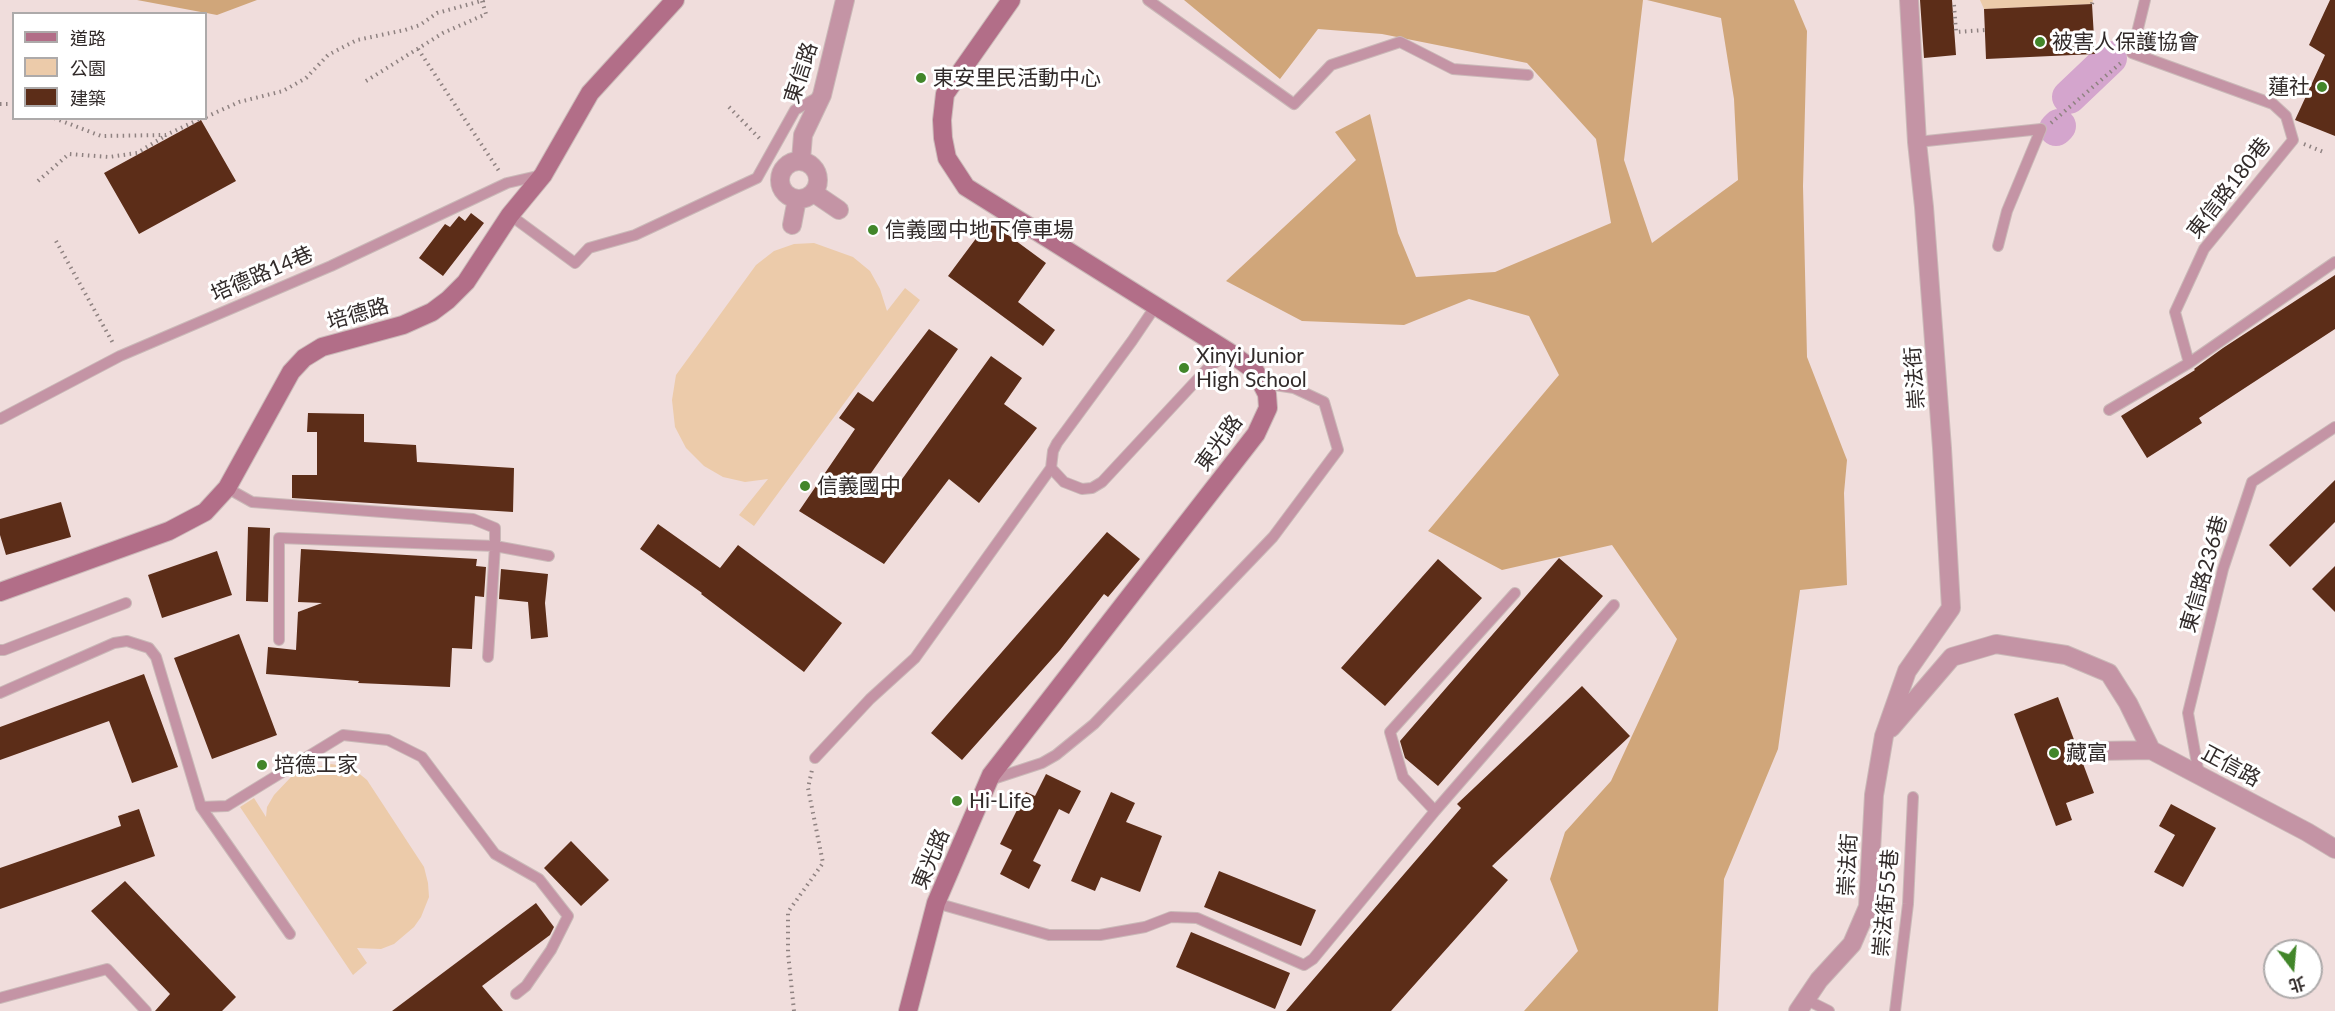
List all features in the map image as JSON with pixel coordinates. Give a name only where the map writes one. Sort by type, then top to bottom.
[{"type":"street","name":"培德路","points":[[0,592],[169,531],[205,512],[227,488],[291,372],[304,358],[322,347],[403,325],[432,312],[466,282],[510,215],[543,175],[590,93],[675,0]]},
{"type":"street","name":"東信路","points":[[801,160],[803,135],[822,95],[845,0]]},
{"type":"street","points":[[1011,0],[945,94],[942,138],[947,158],[966,187],[1229,352],[1255,371],[1262,383]]},
{"type":"street","name":"崇法街","points":[[1802,1005],[1819,980],[1852,944],[1868,907],[1874,795],[1884,736],[1907,672],[1951,608],[1941,425],[1917,142],[1909,0]]},
{"type":"street","points":[[792,225],[805,196],[818,182],[818,176],[812,165],[801,160],[789,163],[784,166],[779,178],[782,190],[791,198],[805,196],[839,210]]},
{"type":"street","name":"東光路","points":[[908,1011],[936,903],[989,780],[1256,434],[1268,408],[1267,394],[1262,383]]},
{"type":"street","points":[[1884,736],[1952,657],[1996,644],[2066,656],[2109,673],[2128,703],[2151,750]]},
{"type":"street","name":"正信路","points":[[2098,751],[2151,750],[2335,849]]},
{"type":"lane","points":[[1148,0],[1294,104],[1331,65],[1400,42],[1453,69],[1528,75]]},
{"type":"lane","points":[[2132,53],[2145,0]]},
{"type":"lane","name":"東信路180巷","points":[[2132,53],[2273,104],[2286,116],[2293,140],[2204,249],[2175,312],[2189,363]]},
{"type":"lane","points":[[510,215],[575,262],[589,248],[635,235],[757,178],[795,110],[822,95]]},
{"type":"lane","points":[[1917,142],[2041,129],[2007,211],[1998,246]]},
{"type":"lane","name":"培德路14巷","points":[[0,419],[120,356],[331,266],[507,183],[543,175]]},
{"type":"lane","points":[[2109,410],[2189,363],[2335,262]]},
{"type":"lane","points":[[815,758],[870,699],[915,658],[1051,468],[1053,451],[1057,443],[1155,307]]},
{"type":"lane","points":[[1051,468],[1064,482],[1082,489],[1092,488],[1102,482],[1208,368],[1229,352]]},
{"type":"lane","points":[[989,780],[1042,763],[1056,755],[1094,724],[1274,537],[1338,450],[1324,402],[1294,388],[1262,383]]},
{"type":"lane","name":"東信路236巷","points":[[2199,775],[2188,713],[2223,569],[2252,482],[2335,427]]},
{"type":"lane","points":[[227,488],[252,502],[473,519],[495,528],[488,657]]},
{"type":"lane","points":[[279,640],[279,538],[495,546],[549,556]]},
{"type":"lane","points":[[1436,811],[1403,777],[1390,732],[1515,592]]},
{"type":"lane","points":[[0,650],[126,603]]},
{"type":"lane","points":[[936,903],[1049,934],[1100,935],[1145,927],[1171,917],[1197,918],[1304,965],[1313,959],[1436,811],[1614,605]]},
{"type":"lane","points":[[0,693],[114,643],[127,641],[149,648],[156,657],[201,807],[290,934]]},
{"type":"lane","points":[[201,807],[227,806],[343,735],[388,740],[422,757],[495,854],[539,879],[568,916],[545,959],[526,986],[516,994]]},
{"type":"lane","name":"崇法街55巷","points":[[1895,1011],[1908,904],[1913,797]]},
{"type":"lane","points":[[0,998],[107,969],[146,1011]]},
{"type":"lane","points":[[1802,1005],[1829,1011]]},
{"type":"path","points":[[207,117],[239,102],[283,91],[306,78],[328,55],[357,40],[405,30],[420,25],[437,13],[483,1],[486,14],[443,33],[366,81]]},
{"type":"path","points":[[1954,5],[1956,32],[1985,30]]},
{"type":"path","points":[[418,49],[507,183]]},
{"type":"path","points":[[2041,129],[2053,122],[2132,53]]},
{"type":"path","points":[[729,107],[772,152]]},
{"type":"path","points":[[59,120],[101,136],[166,135]]},
{"type":"path","points":[[38,180],[69,154],[109,157],[137,153],[166,135],[200,120]]},
{"type":"path","name":"東信路180巷","points":[[2293,140],[2326,153]]},
{"type":"path","points":[[56,241],[120,356]]},
{"type":"path","points":[[794,1011],[788,953],[788,912],[823,862],[808,788],[815,758]]},
{"type":"green space","points":[[1980,0],[2093,0],[2092,4],[1984,9]]},
{"type":"green space","points":[[814,243],[853,257],[870,271],[880,289],[887,311],[905,288],[920,300],[754,526],[739,515],[768,479],[745,482],[723,477],[704,466],[686,448],[675,427],[672,400],[676,375],[756,265],[774,251],[794,244]]},
{"type":"green space","points":[[331,764],[356,771],[367,780],[424,867],[428,883],[429,897],[414,927],[394,944],[381,949],[357,948],[367,963],[353,975],[240,807],[254,798],[266,817],[267,807],[274,795],[291,777],[303,770]]},
{"type":"shaded area","points":[[137,0],[257,0],[217,15]]},
{"type":"shaded area","points":[[1184,0],[1643,0],[1624,160],[1652,243],[1738,180],[1734,99],[1721,18],[1647,0],[1794,0],[1807,31],[1803,186],[1807,357],[1847,460],[1844,493],[1847,585],[1800,590],[1778,749],[1724,879],[1718,1011],[1524,1011],[1578,951],[1550,879],[1565,832],[1611,781],[1677,639],[1612,545],[1502,570],[1428,531],[1559,375],[1529,316],[1469,299],[1404,325],[1302,321],[1226,281],[1356,160],[1335,132],[1370,114],[1398,233],[1416,277],[1495,272],[1611,223],[1596,139],[1527,63],[1382,34],[1318,29],[1280,79]]},
{"type":"building","points":[[1920,0],[1952,0],[1956,55],[1924,58]]},
{"type":"building","name":"蓮社","points":[[2330,0],[2335,0],[2335,136],[2295,120],[2325,55],[2309,45]]},
{"type":"building","name":"被害人保護協會","points":[[2092,4],[2095,54],[1986,59],[1984,9]]},
{"type":"building","points":[[201,120],[236,181],[139,234],[104,173]]},
{"type":"building","points":[[471,213],[484,223],[443,276],[419,258],[445,224],[450,227],[459,216],[465,221]]},
{"type":"building","points":[[989,221],[1046,263],[1018,302],[1055,330],[1043,346],[948,276]]},
{"type":"building","points":[[2335,275],[2335,329],[2199,418],[2202,423],[2147,458],[2121,416],[2195,370],[2223,348]]},
{"type":"building","points":[[929,329],[958,349],[869,476],[892,493],[991,356],[1022,378],[1004,404],[1037,428],[979,503],[949,479],[884,564],[799,511],[855,429],[839,418],[858,392],[873,402]]},
{"type":"building","points":[[308,413],[364,414],[364,442],[416,445],[417,462],[514,468],[513,512],[292,498],[292,475],[317,475],[317,432],[307,432]]},
{"type":"building","points":[[2335,480],[2335,522],[2290,567],[2269,545]]},
{"type":"building","points":[[61,502],[71,537],[6,555],[0,535],[0,519]]},
{"type":"building","points":[[658,524],[720,568],[738,545],[842,623],[804,672],[702,593],[640,549]]},
{"type":"building","points":[[248,527],[270,528],[268,602],[246,601]]},
{"type":"building","points":[[1107,532],[1140,559],[1108,597],[1104,594],[1060,650],[962,760],[931,733]]},
{"type":"building","points":[[301,549],[477,559],[476,566],[486,567],[484,597],[475,596],[472,649],[452,648],[450,687],[358,683],[359,681],[266,674],[268,647],[296,650],[298,612],[322,603],[298,602]]},
{"type":"building","points":[[217,551],[232,595],[162,618],[148,575]]},
{"type":"building","points":[[1559,558],[1603,596],[1438,786],[1405,758],[1400,741]]},
{"type":"building","points":[[1438,559],[1482,598],[1385,706],[1341,668]]},
{"type":"building","points":[[2335,566],[2335,612],[2312,589]]},
{"type":"building","points":[[501,569],[548,574],[545,603],[548,637],[531,639],[528,602],[499,599]]},
{"type":"building","points":[[239,634],[277,735],[212,759],[174,658]]},
{"type":"building","points":[[144,674],[178,767],[132,783],[109,721],[0,760],[0,727]]},
{"type":"building","points":[[1582,686],[1630,736],[1492,866],[1508,880],[1391,1011],[1286,1011],[1461,808],[1457,804]]},
{"type":"building","name":"藏富","points":[[2058,697],[2094,793],[2066,803],[2072,820],[2056,826],[2014,714]]},
{"type":"building","points":[[1046,774],[1081,791],[1069,814],[1059,809],[1033,861],[1041,865],[1029,889],[1000,874],[1012,850],[1000,844],[1026,792],[1035,796]]},
{"type":"building","points":[[1111,792],[1135,803],[1126,822],[1162,836],[1140,892],[1101,877],[1095,891],[1071,881]]},
{"type":"building","points":[[2171,804],[2216,828],[2183,887],[2154,872],[2175,835],[2159,826]]},
{"type":"building","points":[[139,809],[155,856],[0,909],[0,868],[121,826],[118,816]]},
{"type":"building","points":[[571,841],[609,880],[581,906],[544,868]]},
{"type":"building","points":[[1219,871],[1316,910],[1301,946],[1204,907]]},
{"type":"building","points":[[125,881],[236,997],[222,1011],[155,1011],[170,994],[91,911]]},
{"type":"building","points":[[536,903],[554,927],[550,935],[482,986],[503,1011],[392,1011]]},
{"type":"building","points":[[1191,932],[1290,973],[1275,1009],[1176,967]]},
{"type":"waterway","points":[[2069,97],[2110,58]]},
{"type":"waterway","points":[[2056,129],[2059,126]]},
{"type":"place","name":"被害人保護協會","points":[[2040,42]]},
{"type":"place","name":"東安里民活動中心","points":[[921,78]]},
{"type":"place","name":"蓮社","points":[[2322,87]]},
{"type":"place","name":"信義國中地下停車場","points":[[873,230]]},
{"type":"place","name":"Xinyi Junior High School","points":[[1184,368]]},
{"type":"place","name":"信義國中","points":[[805,486]]},
{"type":"place","name":"藏富","points":[[2054,753]]},
{"type":"place","name":"培德工家","points":[[262,765]]},
{"type":"place","name":"Hi-Life","points":[[957,801]]}]
